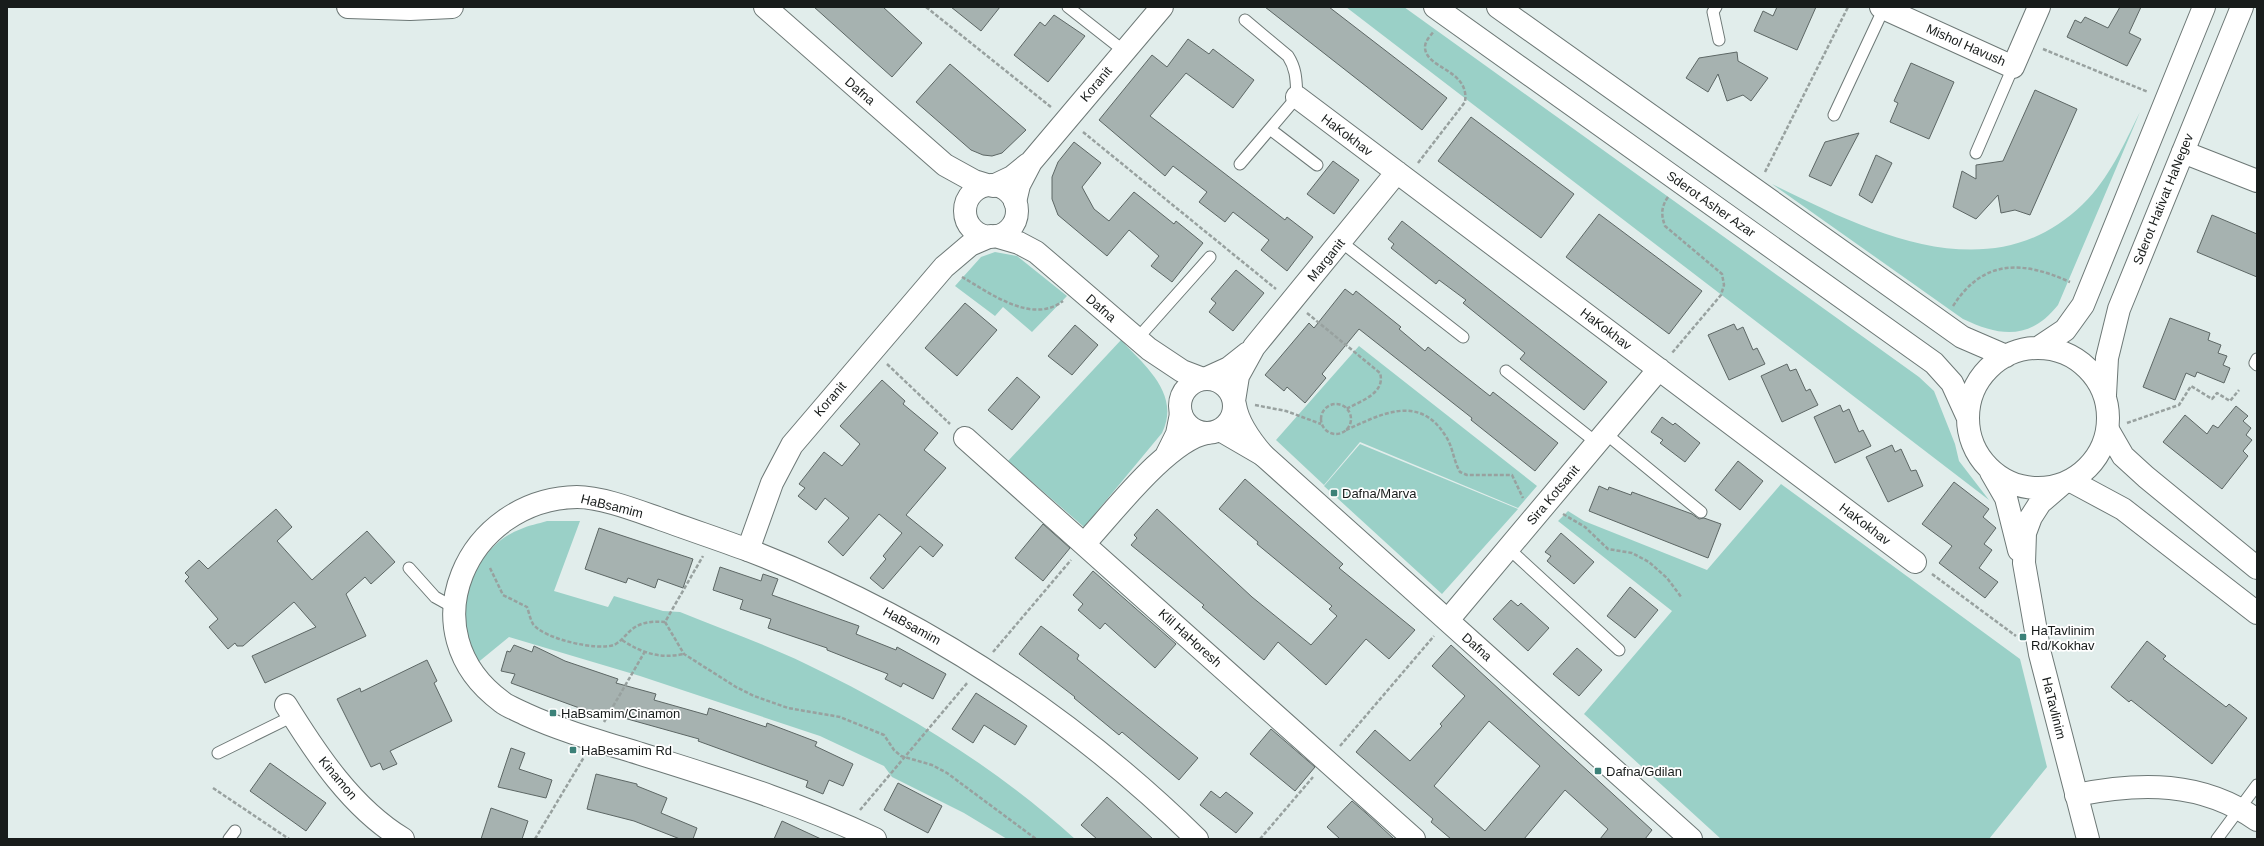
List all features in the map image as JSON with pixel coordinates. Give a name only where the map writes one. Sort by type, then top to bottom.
[{"type":"street","points":[[348,7],[410,10],[452,7]]},
{"type":"street","name":"Koranit","points":[[990,185],[1016,175],[1031,162],[1162,7]]},
{"type":"street","points":[[1498,7],[1967,340],[2006,356]]},
{"type":"street","name":"Mishol Havush","points":[[1882,8],[2013,67],[2039,7]]},
{"type":"street","points":[[2038,348],[2070,326],[2083,305],[2204,7]]},
{"type":"street","name":"Sderot Hativat HaNegev","points":[[2105,396],[2104,386],[2107,358],[2115,319],[2242,7]]},
{"type":"street","name":"Dafna","points":[[771,10],[945,165],[974,181],[990,185]]},
{"type":"street","name":"Sderot Asher Azar","points":[[1439,10],[1934,363],[1952,383],[1968,418]]},
{"type":"street","name":"HaKokhav","points":[[1297,97],[1915,562]]},
{"type":"street","points":[[2183,152],[2257,181]]},
{"type":"street","name":"Koranit","points":[[1016,207],[1018,185],[1031,162]]},
{"type":"street","name":"Dafna","points":[[945,165],[958,186],[965,209]]},
{"type":"street","name":"Marganit","points":[[1205,378],[1229,368],[1254,347],[1340,241],[1401,176]]},
{"type":"street","points":[[990,185],[1006,190],[1016,207],[1011,226],[1002,234],[993,236],[979,234],[972,229],[966,219],[965,209],[972,193],[990,185]]},
{"type":"street","name":"Dafna","points":[[1016,207],[1025,237],[1039,255]]},
{"type":"street","name":"Koranit","points":[[944,267],[957,241],[965,209]]},
{"type":"street","name":"Koranit","points":[[748,550],[772,483],[792,445],[944,267],[970,245],[993,236]]},
{"type":"street","name":"Dafna","points":[[993,236],[1024,245],[1039,255],[1141,342],[1182,371],[1205,378]]},
{"type":"street","name":"Dafna","points":[[1141,342],[1167,373],[1181,408]]},
{"type":"street","name":"Marganit","points":[[1234,403],[1238,376],[1254,347]]},
{"type":"street","points":[[2038,348],[2061,351],[2080,361],[2095,377],[2105,396],[2109,412],[2108,430],[2101,450],[2088,468],[2066,483],[2050,488],[2027,488],[2006,481],[1988,468],[1975,450],[1971,440],[1968,407],[1975,386],[1988,368],[2006,356],[2027,349],[2038,348]]},
{"type":"street","name":"Sira Kotsanit","points":[[1448,620],[1659,369]]},
{"type":"street","points":[[1084,544],[1166,455],[1190,439],[1213,431],[1232,418],[1234,403],[1227,386],[1216,380],[1205,378],[1188,386],[1181,408],[1177,434],[1166,455]]},
{"type":"street","name":"Dafna","points":[[1234,403],[1236,412],[1246,433],[1263,454],[1689,838]]},
{"type":"street","points":[[1181,408],[1191,428],[1213,431]]},
{"type":"street","points":[[2108,430],[2123,456],[2140,472],[2257,568]]},
{"type":"street","name":"Dafna","points":[[1213,431],[1263,454]]},
{"type":"street","name":"Klil HaHoresh","points":[[965,438],[1414,839]]},
{"type":"street","name":"HaTavlinim","points":[[1988,468],[2006,498],[2026,576],[2040,654],[2088,839]]},
{"type":"street","points":[[2066,483],[2123,508],[2257,613]]},
{"type":"street","name":"HaTavlinim","points":[[2026,576],[2024,552],[2028,524],[2040,503],[2066,483]]},
{"type":"street","name":"HaBsamim","points":[[875,839],[846,826],[753,790],[548,724],[502,703],[472,674],[456,642],[453,607],[461,573],[479,543],[506,518],[539,502],[578,497],[622,506],[748,550],[807,574],[873,605],[980,667],[1029,699],[1104,754],[1197,839]]},
{"type":"street","name":"Kinamon","points":[[290,710],[315,751],[347,790],[380,823],[403,839]]},
{"type":"street","points":[[2076,795],[2135,786],[2172,787],[2209,795],[2248,815]]},
{"type":"lane","points":[[1068,7],[1124,51]]},
{"type":"lane","points":[[1716,7],[1713,12],[1719,40]]},
{"type":"lane","points":[[1834,115],[1882,8]]},
{"type":"lane","points":[[1240,164],[1297,97],[1296,75],[1293,64],[1288,56],[1245,20]]},
{"type":"lane","points":[[1976,153],[2013,67]]},
{"type":"lane","points":[[1270,129],[1317,165]]},
{"type":"lane","points":[[1340,241],[1463,337]]},
{"type":"lane","points":[[1141,342],[1210,257]]},
{"type":"lane","points":[[2257,359],[2255,364],[2257,365]]},
{"type":"lane","points":[[1506,371],[1601,438],[1701,512]]},
{"type":"lane","points":[[1508,548],[1619,650]]},
{"type":"lane","points":[[409,568],[435,597],[453,607]]},
{"type":"lane","points":[[218,753],[290,710]]},
{"type":"lane","points":[[2217,839],[2248,815],[2257,785]]},
{"type":"path","points":[[926,7],[1067,119],[1380,373],[1382,381],[1379,388],[1346,409]]},
{"type":"path","points":[[1756,190],[1848,7]]},
{"type":"path","points":[[1401,176],[1465,102],[1466,95],[1463,83],[1428,56],[1425,48],[1439,10]]},
{"type":"path","points":[[2024,41],[2166,100]]},
{"type":"path","points":[[1659,369],[1721,295],[1724,285],[1722,274],[1665,226],[1662,216],[1664,203],[1678,181]]},
{"type":"path","points":[[944,267],[998,297],[1032,310],[1040,311],[1058,306],[1079,289]]},
{"type":"path","points":[[1944,324],[1954,305],[1966,289],[1978,278],[1992,270],[2006,267],[2038,270],[2088,291]]},
{"type":"path","points":[[872,351],[965,438]]},
{"type":"path","points":[[2108,430],[2179,405],[2191,386],[2212,399],[2217,393],[2230,401],[2239,390]]},
{"type":"path","points":[[1234,403],[1286,411],[1322,424]]},
{"type":"path","points":[[1346,430],[1350,424],[1350,417],[1346,409],[1338,405],[1329,406],[1322,415],[1322,424],[1325,430],[1333,434],[1340,434],[1388,411],[1408,410],[1423,415],[1438,425],[1446,435],[1460,472],[1467,475],[1512,475],[1539,512],[1585,527],[1608,549],[1632,553],[1649,562],[1667,578],[1682,598]]},
{"type":"path","points":[[665,622],[713,538]]},
{"type":"path","points":[[846,826],[906,757],[1084,544]]},
{"type":"path","points":[[472,554],[490,568],[503,596],[522,603],[527,607],[534,625],[538,629],[566,642],[598,647],[614,645],[640,624],[650,621],[665,622]]},
{"type":"path","points":[[1915,562],[2040,654]]},
{"type":"path","points":[[1260,839],[1448,620]]},
{"type":"path","points":[[665,622],[684,654],[754,696],[788,708],[840,717],[884,735],[894,750],[906,757],[932,765],[947,773],[1036,839]]},
{"type":"path","points":[[622,640],[644,653],[657,656],[684,654]]},
{"type":"path","points":[[213,788],[290,839]]},
{"type":"green space","points":[[1346,7],[1404,7],[1919,377],[1934,391],[1955,444],[1959,461],[1989,500]]},
{"type":"green space","points":[[2140,112],[2058,305],[2037,324],[2026,330],[2002,332],[1977,325],[1963,319],[1772,184],[1848,220],[1888,235],[1929,245],[1969,250],[2009,245],[2047,231],[2083,204],[2101,184],[2122,149]]},
{"type":"green space","points":[[995,252],[1017,256],[1067,296],[1032,332],[1003,307],[995,316],[955,286],[981,257]]},
{"type":"green space","points":[[1121,340],[1150,371],[1158,382],[1164,393],[1167,406],[1167,419],[1162,433],[1084,527],[1008,461]]},
{"type":"green space","points":[[1359,346],[1537,486],[1518,508],[1360,442],[1324,485],[1276,440]]},
{"type":"green space","points":[[1360,444],[1518,509],[1442,594],[1324,486]]},
{"type":"green space","points":[[1781,484],[2020,659],[2047,767],[1989,839],[1721,839],[1584,714],[1672,611],[1558,521],[1568,511],[1584,521],[1707,570]]},
{"type":"green space","points":[[547,521],[580,521],[554,591],[608,607],[614,596],[663,611],[680,612],[759,643],[806,664],[877,701],[947,742],[1013,788],[1075,839],[1007,839],[964,813],[892,777],[884,766],[820,736],[640,676],[509,637],[476,664],[469,647],[465,622],[469,589],[475,574],[483,559],[493,547],[506,537],[524,528]]},
{"type":"building","points":[[814,7],[883,7],[922,43],[892,77]]},
{"type":"building","points":[[951,7],[1000,7],[981,31]]},
{"type":"building","points":[[1265,7],[1329,7],[1447,98],[1422,130]]},
{"type":"building","points":[[1777,7],[1816,7],[1797,50],[1754,31],[1763,11],[1773,16]]},
{"type":"building","points":[[2120,7],[2141,7],[2129,33],[2141,39],[2127,66],[2067,37],[2075,20],[2081,23],[2085,17],[2108,28]]},
{"type":"building","points":[[1054,15],[1085,36],[1048,82],[1014,55],[1040,22],[1045,26]]},
{"type":"building","points":[[1188,39],[1209,54],[1213,49],[1254,80],[1233,108],[1186,73],[1150,116],[1285,220],[1287,217],[1313,237],[1287,271],[1261,250],[1269,240],[1233,212],[1225,222],[1199,202],[1207,192],[1173,166],[1165,176],[1099,120],[1152,55],[1167,67]]},
{"type":"building","points":[[1737,52],[1738,61],[1768,78],[1751,101],[1743,95],[1727,101],[1718,74],[1708,92],[1686,78],[1699,58]]},
{"type":"building","points":[[1911,63],[1954,82],[1929,139],[1890,122],[1898,103],[1894,101]]},
{"type":"building","points":[[950,64],[1026,130],[1002,153],[992,156],[983,155],[971,150],[916,102]]},
{"type":"building","points":[[2035,90],[2077,109],[2030,215],[2015,210],[2001,213],[1998,195],[1976,219],[1953,207],[1962,171],[1976,179],[1976,165],[2003,161]]},
{"type":"building","points":[[1471,117],[1574,194],[1541,238],[1438,161]]},
{"type":"building","points":[[1859,133],[1831,186],[1809,176],[1825,142]]},
{"type":"building","points":[[1074,142],[1101,163],[1082,187],[1094,209],[1109,221],[1134,192],[1174,224],[1176,221],[1203,243],[1172,282],[1151,266],[1159,256],[1129,230],[1107,256],[1058,215],[1052,199],[1052,177],[1058,162]]},
{"type":"building","points":[[1876,155],[1892,163],[1872,203],[1859,195]]},
{"type":"building","points":[[1333,161],[1359,180],[1334,214],[1307,194]]},
{"type":"building","points":[[1599,214],[1702,291],[1669,334],[1566,257]]},
{"type":"building","points":[[2212,215],[2257,234],[2257,277],[2197,252]]},
{"type":"building","points":[[1402,221],[1607,382],[1584,410],[1520,359],[1525,353],[1463,303],[1466,300],[1439,280],[1436,284],[1391,248],[1394,244],[1388,239]]},
{"type":"building","points":[[1236,270],[1264,293],[1233,331],[1209,312],[1216,303],[1211,299]]},
{"type":"building","points":[[1345,289],[1353,295],[1356,291],[1401,327],[1399,329],[1425,351],[1428,347],[1490,396],[1493,392],[1558,443],[1535,471],[1471,420],[1472,418],[1359,329],[1322,374],[1326,378],[1305,403],[1287,387],[1284,391],[1265,375],[1309,323],[1314,328]]},
{"type":"building","points":[[965,303],[997,330],[957,376],[925,348]]},
{"type":"building","points":[[2170,318],[2210,333],[2208,340],[2221,345],[2218,353],[2227,356],[2223,365],[2230,368],[2224,383],[2197,372],[2195,377],[2186,373],[2175,400],[2143,387]]},
{"type":"building","points":[[1734,324],[1737,330],[1743,327],[1753,350],[1757,348],[1765,364],[1729,380],[1708,335]]},
{"type":"building","points":[[1075,325],[1098,345],[1072,375],[1048,356]]},
{"type":"building","points":[[1787,364],[1790,371],[1796,369],[1806,391],[1810,389],[1818,405],[1782,422],[1761,376]]},
{"type":"building","points":[[1017,377],[1040,397],[1012,430],[988,410]]},
{"type":"building","points":[[882,380],[905,401],[903,404],[938,433],[924,450],[946,468],[906,515],[943,545],[933,557],[920,546],[883,589],[870,578],[886,559],[883,556],[902,533],[879,514],[843,556],[828,542],[849,518],[825,498],[816,510],[798,496],[805,488],[799,484],[824,452],[842,466],[860,444],[840,426]]},
{"type":"building","points":[[1840,405],[1843,412],[1849,409],[1859,432],[1863,430],[1871,446],[1835,463],[1814,417]]},
{"type":"building","points":[[2236,406],[2248,416],[2243,421],[2251,428],[2246,435],[2252,440],[2243,451],[2248,456],[2222,489],[2163,442],[2185,415],[2207,434],[2213,425],[2218,428]]},
{"type":"building","points":[[1662,417],[1673,425],[1675,423],[1700,443],[1685,462],[1660,443],[1663,440],[1651,432]]},
{"type":"building","points":[[1892,445],[1895,452],[1901,449],[1911,471],[1916,470],[1923,486],[1888,502],[1866,457]]},
{"type":"building","points":[[1738,461],[1763,481],[1740,510],[1715,490]]},
{"type":"building","points":[[1245,479],[1343,564],[1339,568],[1415,630],[1389,659],[1366,639],[1326,685],[1278,642],[1264,660],[1202,607],[1204,605],[1131,545],[1137,538],[1134,535],[1157,509],[1252,597],[1311,645],[1337,616],[1329,609],[1332,606],[1257,544],[1258,542],[1219,509]]},
{"type":"building","points":[[1954,482],[1989,509],[1983,517],[1996,528],[1984,544],[1992,550],[1979,568],[1998,582],[1985,598],[1939,563],[1952,546],[1922,524]]},
{"type":"building","points":[[1599,486],[1608,490],[1609,487],[1631,495],[1632,492],[1692,514],[1699,519],[1704,518],[1721,524],[1708,558],[1589,511]]},
{"type":"building","points":[[276,509],[292,527],[277,541],[312,580],[367,531],[395,562],[371,584],[365,577],[346,594],[366,636],[265,683],[252,656],[316,627],[294,602],[243,646],[237,646],[235,643],[228,649],[209,627],[218,619],[185,581],[189,577],[185,573],[199,560],[208,569]]},
{"type":"building","points":[[1043,524],[1070,548],[1043,581],[1015,558]]},
{"type":"building","points":[[599,528],[693,559],[683,588],[658,579],[655,588],[628,578],[626,583],[585,569]]},
{"type":"building","points":[[1561,533],[1594,562],[1574,584],[1547,561],[1551,556],[1545,552]]},
{"type":"building","points":[[720,567],[761,581],[763,574],[778,579],[772,595],[859,626],[856,634],[896,650],[897,647],[946,674],[933,699],[903,683],[901,687],[885,679],[888,674],[827,650],[827,648],[768,628],[771,619],[740,609],[743,600],[713,590]]},
{"type":"building","points":[[1093,571],[1176,644],[1155,668],[1105,623],[1100,629],[1078,610],[1083,604],[1073,595]]},
{"type":"building","points":[[1630,587],[1658,610],[1635,638],[1607,616]]},
{"type":"building","points":[[1511,600],[1518,606],[1521,603],[1549,628],[1528,651],[1493,619]]},
{"type":"building","points":[[1041,626],[1079,655],[1077,659],[1198,758],[1179,780],[1122,732],[1119,735],[1074,698],[1075,697],[1019,654]]},
{"type":"building","points":[[2147,641],[2166,656],[2163,659],[2226,707],[2229,704],[2247,718],[2212,764],[2131,700],[2129,702],[2111,687]]},
{"type":"building","points":[[514,645],[532,652],[534,646],[565,661],[618,679],[616,683],[656,694],[654,700],[707,715],[709,708],[766,727],[767,723],[817,742],[815,746],[853,764],[843,786],[829,780],[823,794],[806,787],[808,781],[698,741],[699,739],[606,713],[604,717],[511,683],[515,674],[501,671],[507,651],[510,652]]},
{"type":"building","points":[[1451,645],[1652,830],[1645,839],[1600,839],[1608,829],[1565,790],[1524,839],[1451,839],[1431,822],[1433,819],[1356,752],[1375,730],[1410,761],[1442,726],[1440,724],[1465,696],[1432,666]],"holes":[[[1489,721],[1540,766],[1485,831],[1434,786]]]},
{"type":"building","points":[[1577,648],[1602,670],[1579,696],[1553,674]]},
{"type":"building","points":[[427,660],[437,681],[434,683],[452,721],[390,751],[397,764],[383,770],[380,763],[371,767],[337,699],[360,688],[361,692]]},
{"type":"building","points":[[976,693],[1027,726],[1015,745],[984,725],[973,743],[952,729]]},
{"type":"building","points":[[1271,729],[1315,767],[1295,791],[1250,754]]},
{"type":"building","points":[[511,748],[525,753],[519,769],[552,780],[546,798],[498,787]]},
{"type":"building","points":[[270,763],[326,803],[306,831],[250,791]]},
{"type":"building","points":[[596,774],[637,784],[637,786],[667,798],[661,813],[697,828],[693,839],[680,839],[634,821],[587,809]]},
{"type":"building","points":[[898,783],[942,806],[928,833],[884,810]]},
{"type":"building","points":[[1211,791],[1220,798],[1226,792],[1253,813],[1236,833],[1200,805]]},
{"type":"building","points":[[1107,797],[1153,839],[1097,839],[1081,825]]},
{"type":"building","points":[[1352,801],[1394,839],[1340,839],[1327,827]]},
{"type":"building","points":[[491,808],[528,821],[522,839],[481,839]]},
{"type":"building","points":[[782,821],[821,839],[774,839]]},
{"type":"place","name":"Dafna/Marva","points":[[1334,493]]},
{"type":"place","name":"HaTavlinim Rd/Kokhav","points":[[2023,637]]},
{"type":"place","name":"HaBsamim/Cinamon","points":[[553,713]]},
{"type":"place","name":"HaBesamim Rd","points":[[573,750]]},
{"type":"place","name":"Dafna/Gdilan","points":[[1598,771]]}]
